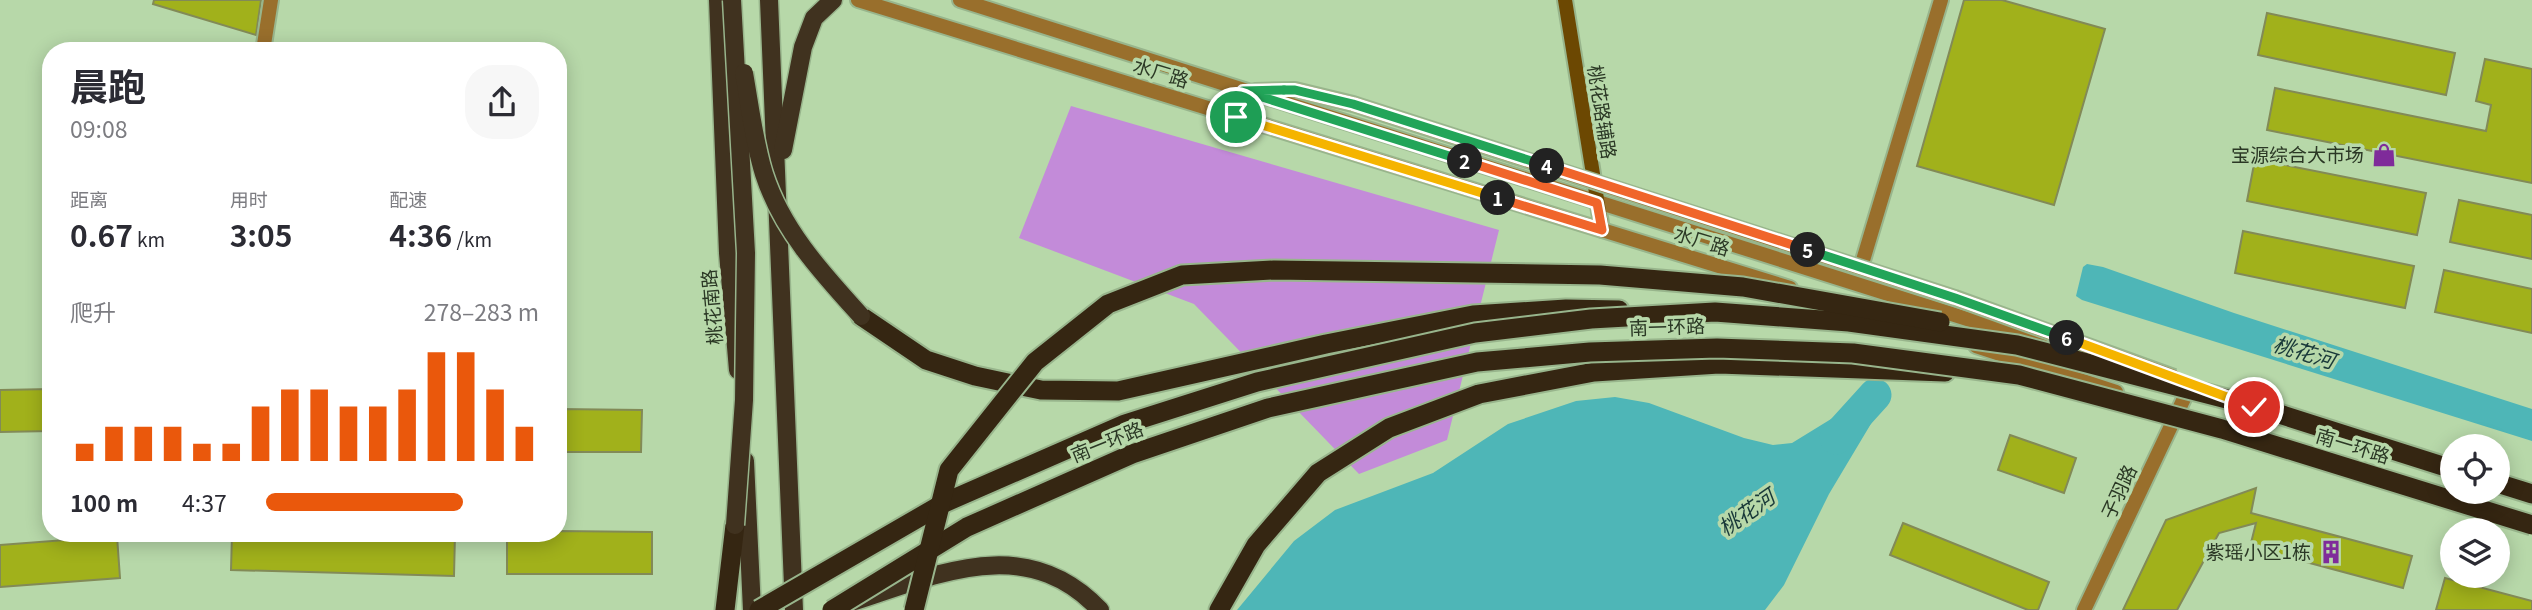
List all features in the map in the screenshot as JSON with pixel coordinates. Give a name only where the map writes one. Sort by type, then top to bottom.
[{"type":"highway","points":[[914,610],[949,470],[1035,362],[1108,303],[1182,275],[1275,270],[1600,275],[1743,286],[1941,322],[2017,345]]},
{"type":"highway","points":[[861,316],[926,360],[975,376],[1041,390],[1118,391],[1326,344],[1473,315],[1566,309],[1715,312]]},
{"type":"highway","name":"南一环路","points":[[759,610],[944,503],[1125,424],[1257,382],[1475,333],[1591,319],[1715,312],[1849,322],[2017,345],[2254,407],[2440,466]]},
{"type":"highway","name":"南一环路","points":[[835,608],[967,527],[1132,454],[1268,408],[1476,362],[1590,352],[1717,348],[1853,353],[2020,375],[2222,429],[2532,527]]},
{"type":"highway","points":[[1219,610],[1256,545],[1318,473],[1389,428],[1479,394],[1594,372],[1719,364],[2020,375]]},
{"type":"highway","points":[[2510,489],[2532,496]]},
{"type":"highway","points":[[725,610],[735,525]]},
{"type":"main road","points":[[703,0],[719,34]]},
{"type":"main road","name":"桃花南路","points":[[718,0],[728,253],[747,482],[752,610]]},
{"type":"main road","points":[[732,0],[746,253],[744,400],[735,525]]},
{"type":"main road","points":[[740,0],[742,61],[764,173],[784,220],[818,269],[861,316]]},
{"type":"main road","points":[[769,0],[797,607],[774,610]]},
{"type":"main road","points":[[777,180],[803,47],[814,18],[833,0]]},
{"type":"main road","name":"桃花路辅路","points":[[1565,0],[1602,230]]},
{"type":"main road","points":[[835,608],[942,573],[995,566],[1033,567],[1081,590],[1100,610]]},
{"type":"street","points":[[264,42],[271,0]]},
{"type":"street","name":"水厂路","points":[[858,0],[1932,331],[2532,527]]},
{"type":"street","name":"水厂路","points":[[960,0],[2188,390],[2440,466]]},
{"type":"street","points":[[1861,267],[1941,0]]},
{"type":"street","points":[[1243,91],[1295,90],[1353,104],[1955,298],[2254,407]]},
{"type":"street","name":"子羽路","points":[[2084,610],[2188,390]]},
{"type":"shaded area","points":[[1071,106],[1499,230],[1447,440],[1359,474],[1194,304],[1019,238]]},
{"type":"water","points":[[2087,264],[2103,267],[2234,313],[2532,409],[2532,441],[2082,300],[2076,296],[2083,267]]},
{"type":"water","points":[[1615,397],[1649,403],[1744,438],[1773,445],[1792,443],[1862,400],[1878,412],[1829,494],[1784,585],[1765,610],[1237,610],[1294,541],[1335,510],[1433,473],[1508,424],[1576,401]]},
{"type":"building","points":[[154,0],[261,0],[256,35],[153,4]]},
{"type":"building","points":[[1964,0],[2002,0],[2105,29],[2054,205],[1917,166]]},
{"type":"building","points":[[2267,13],[2455,53],[2446,95],[2258,55]]},
{"type":"building","points":[[2485,59],[2532,69],[2532,183],[2267,130],[2275,88],[2486,131],[2491,105],[2476,101]]},
{"type":"building","points":[[2255,159],[2426,193],[2417,235],[2247,201]]},
{"type":"building","points":[[2459,200],[2532,215],[2532,259],[2450,242]]},
{"type":"building","points":[[2243,231],[2414,266],[2405,308],[2235,273]]},
{"type":"building","points":[[2444,270],[2532,289],[2532,333],[2435,312]]},
{"type":"building","points":[[42,389],[42,431],[0,432],[0,390]]},
{"type":"building","points":[[567,409],[642,410],[641,452],[567,452]]},
{"type":"building","points":[[2010,435],[2076,458],[2064,493],[1998,470]]},
{"type":"building","points":[[2256,488],[2251,513],[2412,556],[2403,588],[2250,547],[2256,523],[2219,533],[2177,610],[2123,610],[2166,520]]},
{"type":"building","points":[[1903,523],[2049,582],[2038,610],[2028,610],[1890,555]]},
{"type":"building","points":[[567,531],[652,532],[652,574],[507,574],[507,542],[567,542]]},
{"type":"building","points":[[42,542],[117,542],[120,578],[0,587],[0,545]]},
{"type":"building","points":[[232,542],[455,542],[454,576],[231,570]]},
{"type":"building","points":[[2442,588],[2483,588],[2532,601],[2532,610],[2436,610]]},
{"type":"waterway","name":"桃花河","points":[[1836,438],[1875,395]]},
{"type":"place","name":"宝源综合大市场","points":[[2384,155]]},
{"type":"place","name":"紫瑶小区1栋","points":[[2331,552]]},
{"type":"route","points":[[1236,117],[1602,230],[1597,203],[1243,91],[1295,90],[1353,104],[1955,298],[2254,407]]}]
